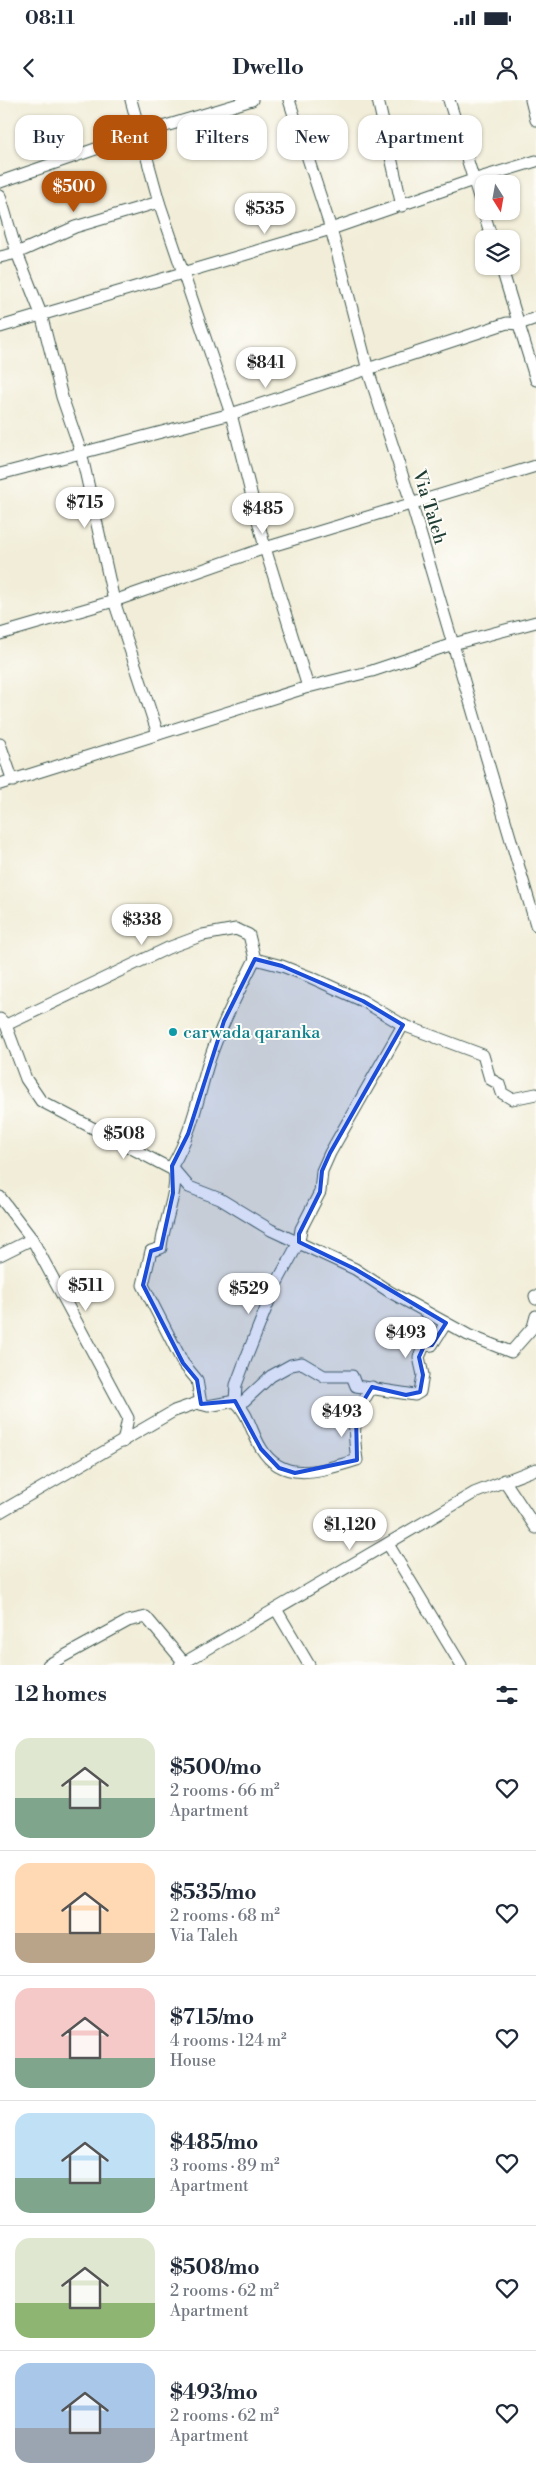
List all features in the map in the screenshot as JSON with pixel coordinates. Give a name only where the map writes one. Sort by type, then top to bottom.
[{"type":"street","points":[[131,100],[135,115]]},
{"type":"street","points":[[167,126],[252,100]]},
{"type":"street","name":"Via Taleh","points":[[289,100],[331,229],[368,370],[411,502],[536,926]]},
{"type":"street","points":[[378,100],[402,206]]},
{"type":"street","points":[[449,100],[472,180],[489,230]]},
{"type":"street","points":[[531,100],[536,120]]},
{"type":"street","points":[[0,182],[93,150]]},
{"type":"street","points":[[147,160],[159,202],[231,414],[265,548],[308,687]]},
{"type":"street","points":[[0,327],[331,229],[402,206],[472,180],[536,161]]},
{"type":"street","points":[[0,196],[17,253],[40,314],[62,397],[81,452],[114,600],[158,734]]},
{"type":"street","points":[[0,258],[17,253],[75,227],[159,202]]},
{"type":"street","points":[[504,275],[536,380]]},
{"type":"street","points":[[0,474],[231,414],[507,323],[519,324],[536,318]]},
{"type":"street","points":[[0,634],[114,600],[265,548],[411,502],[536,466]]},
{"type":"street","points":[[0,784],[308,687],[372,671],[453,644],[536,622]]},
{"type":"street","points":[[0,744],[13,781]]},
{"type":"street","points":[[175,1170],[41,1101],[26,1079],[3,1022],[168,948],[203,935],[236,929],[249,935],[255,959],[224,1021],[209,1062],[194,1119],[172,1166],[175,1170],[189,1187],[220,1198],[270,1230],[355,1268],[390,1292],[468,1335],[511,1352],[533,1327],[536,1316]]},
{"type":"street","points":[[255,959],[282,966],[354,997],[403,1025],[483,1055],[490,1080],[499,1084],[502,1093],[512,1099],[536,1094]]},
{"type":"street","points":[[372,1387],[356,1414],[355,1442],[357,1460],[295,1473],[279,1468],[261,1449],[238,1404],[236,1385],[274,1288],[299,1242],[301,1229],[320,1192],[322,1171],[330,1152],[403,1025]]},
{"type":"street","points":[[175,1170],[173,1193],[167,1211],[161,1248],[151,1251],[143,1284],[183,1363],[196,1380],[201,1404]]},
{"type":"street","points":[[0,1197],[32,1238],[128,1418],[124,1442]]},
{"type":"street","points":[[0,1255],[32,1238]]},
{"type":"street","points":[[0,1512],[124,1442],[178,1408],[201,1404],[208,1406],[243,1402],[271,1376],[291,1364],[302,1363],[324,1376],[352,1376],[356,1386],[415,1395],[420,1392],[423,1376],[419,1357],[424,1346],[432,1345],[446,1323]]},
{"type":"street","points":[[48,1665],[128,1621],[146,1617],[183,1664],[474,1493],[536,1469]]},
{"type":"street","points":[[504,1480],[536,1528]]},
{"type":"street","points":[[388,1544],[461,1665]]},
{"type":"street","points":[[276,1609],[309,1665]]},
{"type":"highlighted area","points":[[255,959],[282,966],[363,1001],[403,1025],[330,1153],[322,1171],[320,1192],[299,1234],[299,1242],[355,1269],[446,1323],[432,1345],[424,1346],[419,1357],[423,1375],[420,1392],[406,1395],[372,1387],[356,1413],[357,1460],[295,1473],[279,1468],[261,1449],[235,1401],[201,1404],[197,1380],[183,1363],[143,1285],[151,1251],[161,1248],[173,1193],[172,1166],[188,1134],[224,1021]]},
{"type":"place","name":"carwada qaranka","points":[[173,1032]]}]
